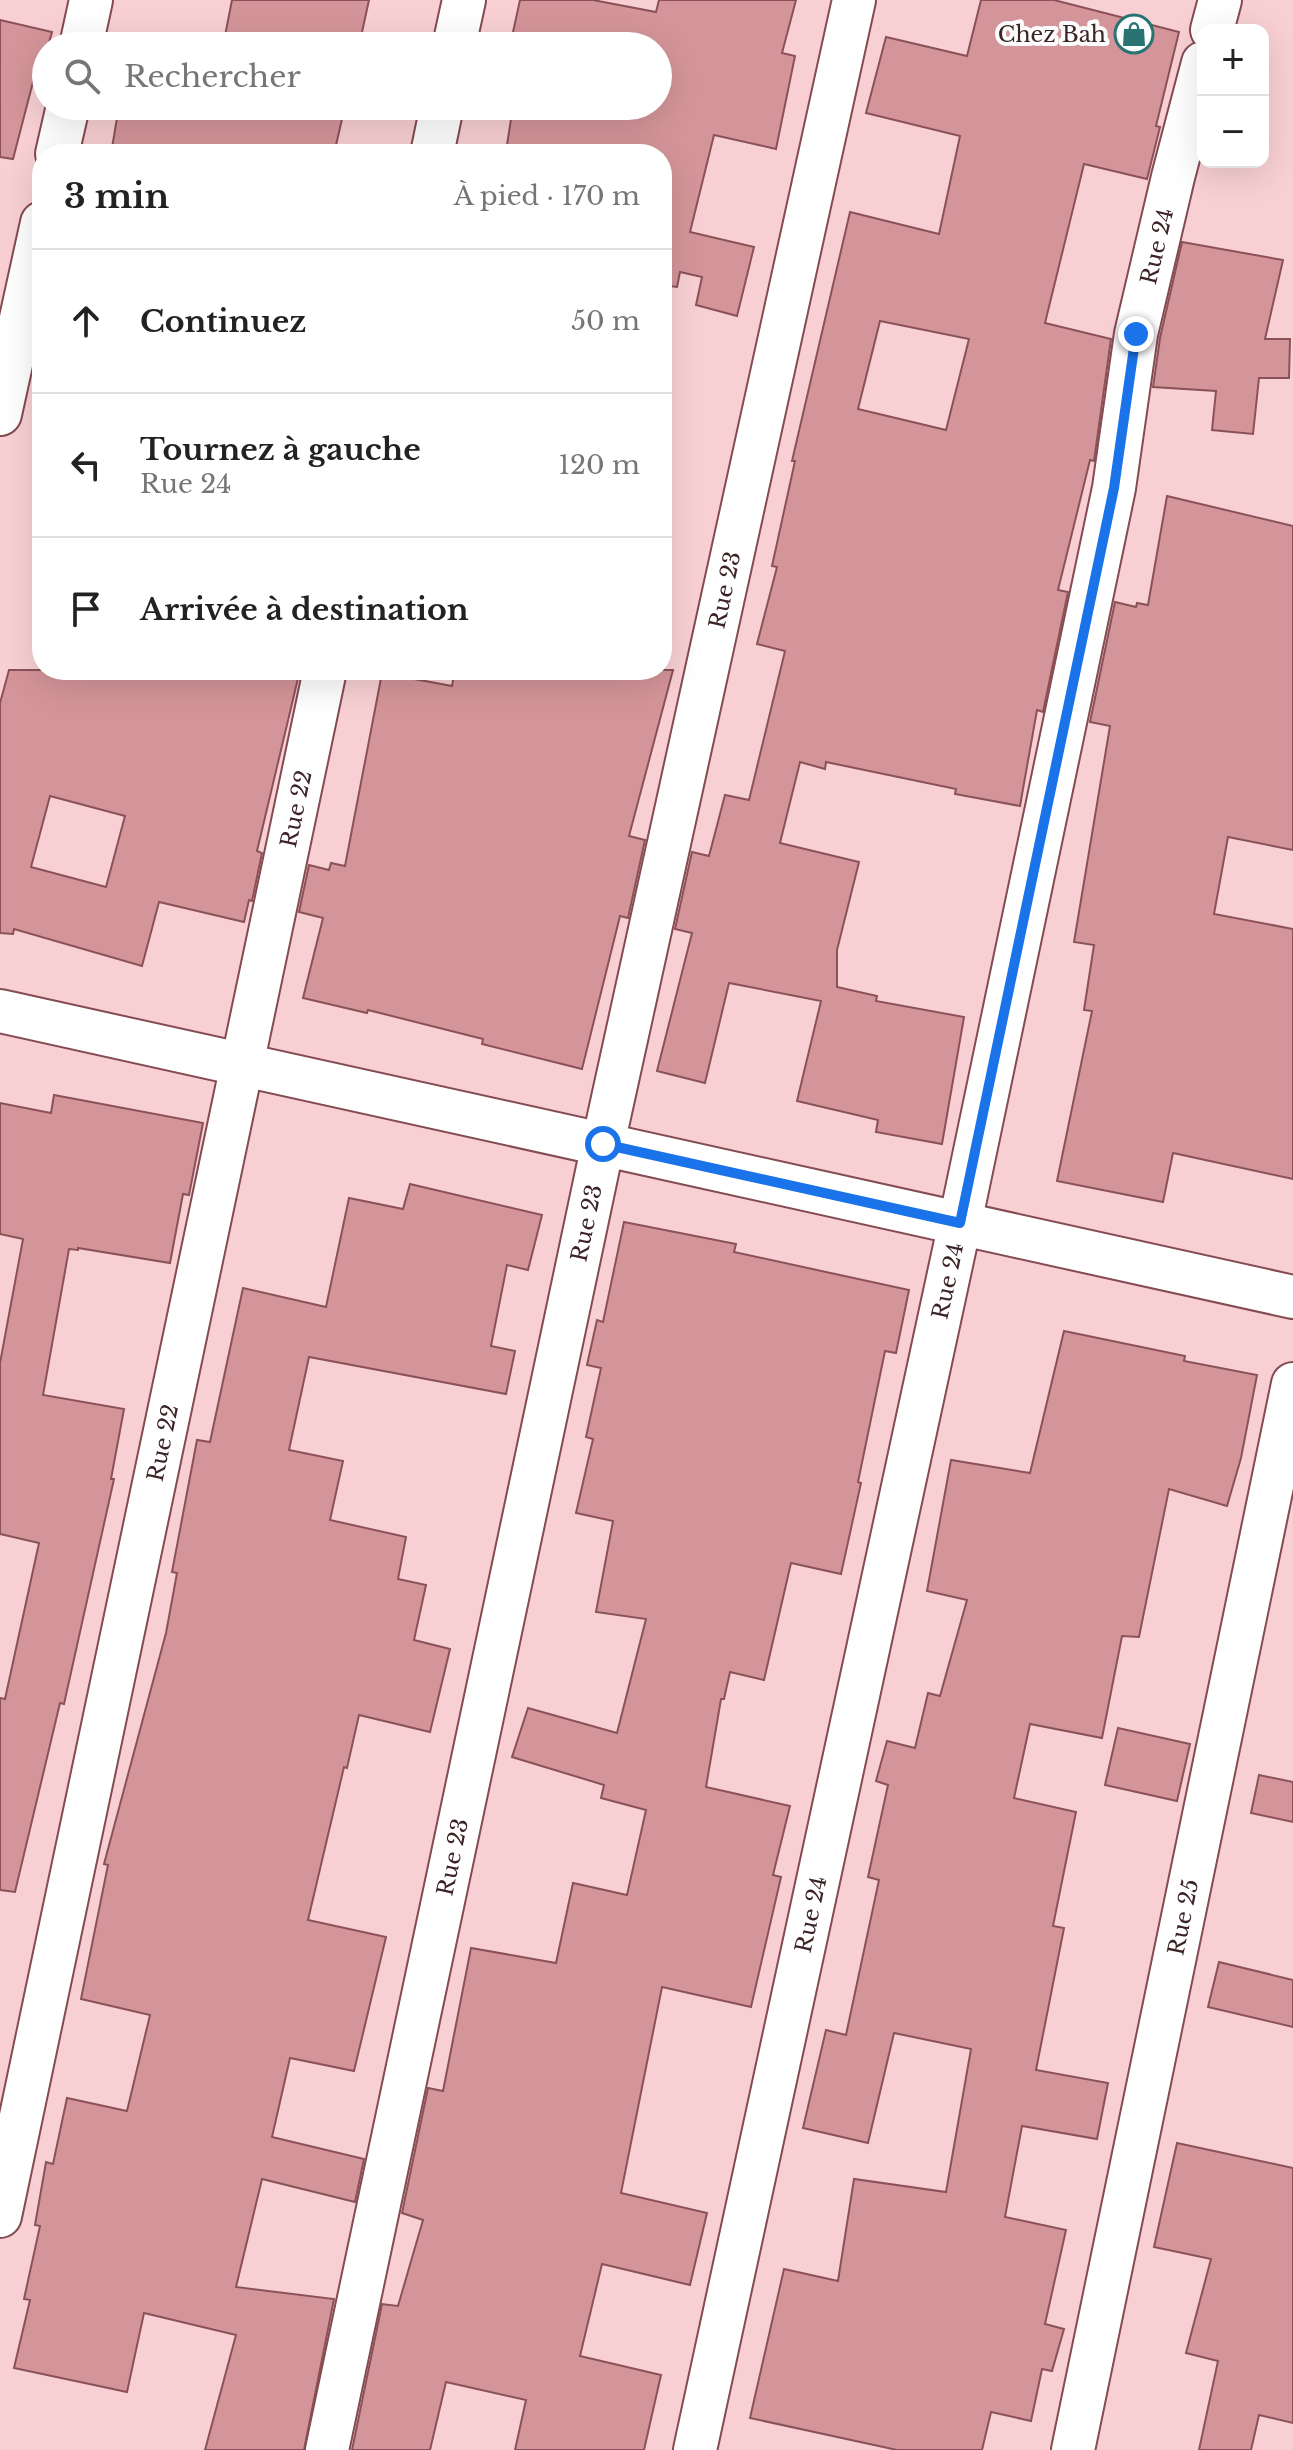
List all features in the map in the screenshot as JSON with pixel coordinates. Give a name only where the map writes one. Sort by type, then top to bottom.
[{"type":"street","points":[[84,32],[91,0]]},
{"type":"street","points":[[457,32],[464,0]]},
{"type":"street","name":"Rue 23","points":[[327,2450],[603,1144],[854,0]]},
{"type":"street","points":[[1214,24],[1220,0]]},
{"type":"street","name":"Rue 24","points":[[695,2450],[960,1223],[1114,488],[1136,334],[1197,86]]},
{"type":"street","points":[[59,144],[65,120]]},
{"type":"street","points":[[434,144],[439,120]]},
{"type":"street","points":[[0,414],[32,268]]},
{"type":"street","name":"Rue 22","points":[[0,2216],[323,680]]},
{"type":"street","points":[[0,1011],[1293,1297]]},
{"type":"street","name":"Rue 25","points":[[1073,2450],[1293,1384]]},
{"type":"building","points":[[232,0],[369,0],[362,32],[226,32]]},
{"type":"building","points":[[520,0],[593,0],[656,12],[659,0],[796,0],[782,53],[795,56],[776,149],[714,135],[690,232],[754,247],[737,316],[696,305],[702,277],[680,272],[677,287],[672,286],[672,144],[507,144],[511,120],[672,120],[672,32],[513,32]]},
{"type":"building","points":[[981,0],[1054,0],[1179,32],[1156,126],[1160,127],[1147,179],[1084,164],[1045,323],[1111,339],[1094,461],[1090,460],[1058,590],[1068,592],[1043,712],[1037,710],[1020,806],[955,794],[956,789],[826,762],[825,769],[800,762],[780,843],[859,862],[837,950],[837,987],[877,996],[876,1001],[964,1017],[942,1144],[876,1132],[878,1120],[797,1101],[821,1001],[729,983],[705,1083],[657,1071],[692,933],[675,929],[692,852],[709,856],[725,795],[749,800],[785,651],[757,644],[777,567],[772,566],[795,461],[792,461],[850,212],[939,234],[960,136],[866,113],[886,37],[967,56]],"holes":[[[880,321],[969,339],[946,430],[858,409]]]},
{"type":"building","points":[[0,20],[52,32],[32,32],[32,86],[13,159],[0,157]]},
{"type":"building","points":[[117,120],[342,120],[336,144],[113,144]]},
{"type":"building","points":[[1182,242],[1283,260],[1265,339],[1290,339],[1289,378],[1259,378],[1253,434],[1212,430],[1216,391],[1153,387],[1160,338]]},
{"type":"building","points":[[1167,496],[1293,526],[1293,850],[1228,837],[1214,914],[1293,929],[1293,1179],[1173,1153],[1163,1202],[1057,1181],[1092,1011],[1084,1010],[1094,945],[1074,942],[1110,726],[1090,722],[1115,602],[1136,607],[1137,603],[1148,605]]},
{"type":"building","points":[[9,670],[32,670],[32,680],[298,680],[257,851],[262,853],[252,901],[249,900],[244,922],[159,902],[142,966],[14,929],[13,934],[0,933],[0,703]],"holes":[[[50,796],[125,816],[106,887],[31,867]]]},
{"type":"building","points":[[381,680],[420,680],[452,686],[453,680],[670,680],[629,836],[645,840],[628,918],[620,916],[582,1069],[482,1044],[483,1039],[368,1010],[367,1013],[303,998],[323,918],[299,912],[309,865],[329,870],[331,863],[345,866]]},
{"type":"building","points":[[54,1095],[203,1123],[189,1195],[183,1194],[170,1263],[69,1249],[43,1395],[124,1409],[111,1479],[114,1479],[64,1704],[60,1703],[15,1892],[0,1890],[0,1698],[5,1699],[39,1543],[0,1534],[0,1363],[23,1239],[0,1234],[0,1103],[51,1113]]},
{"type":"building","points":[[410,1184],[542,1215],[528,1270],[507,1265],[491,1346],[515,1351],[506,1394],[309,1357],[289,1450],[343,1461],[330,1520],[406,1537],[398,1579],[426,1585],[414,1640],[450,1649],[430,1732],[359,1715],[308,1920],[386,1937],[354,2071],[290,2058],[272,2137],[364,2159],[355,2202],[262,2179],[236,2287],[334,2299],[304,2450],[205,2450],[236,2335],[144,2313],[127,2392],[14,2368],[30,2300],[24,2299],[40,2226],[35,2225],[46,2162],[53,2164],[67,2098],[127,2111],[150,2015],[81,1999],[108,1865],[104,1864],[166,1633],[177,1573],[172,1572],[197,1440],[210,1442],[243,1288],[326,1307],[349,1198],[403,1209]]},
{"type":"building","points":[[624,1222],[736,1244],[734,1252],[909,1290],[896,1353],[885,1351],[841,1574],[791,1563],[764,1680],[730,1672],[724,1699],[721,1699],[706,1787],[790,1806],[773,1875],[781,1877],[751,2007],[662,1987],[621,2193],[707,2213],[690,2285],[602,2264],[580,2356],[661,2375],[644,2450],[515,2450],[526,2400],[446,2382],[430,2450],[352,2450],[382,2304],[398,2306],[423,2220],[402,2213],[428,2088],[443,2091],[471,1948],[556,1963],[573,1883],[627,1895],[646,1810],[601,1798],[604,1785],[512,1757],[528,1708],[617,1733],[646,1619],[596,1612],[613,1521],[576,1513],[593,1439],[586,1437],[601,1368],[587,1365],[597,1320],[603,1322]]},
{"type":"building","points":[[1064,1331],[1185,1356],[1184,1361],[1257,1375],[1241,1458],[1227,1506],[1169,1489],[1139,1637],[1122,1636],[1102,1738],[1030,1724],[1014,1798],[1076,1812],[1053,1926],[1064,1928],[1036,2070],[1108,2083],[1097,2139],[1022,2126],[1005,2217],[1066,2230],[1045,2324],[1064,2329],[1052,2371],[1042,2369],[1031,2421],[991,2412],[982,2450],[897,2450],[750,2418],[784,2269],[838,2281],[854,2179],[946,2192],[971,2049],[894,2033],[868,2143],[803,2128],[826,2030],[846,2035],[879,1880],[868,1877],[888,1785],[876,1781],[887,1741],[915,1748],[928,1693],[940,1696],[967,1600],[927,1591],[951,1460],[1030,1473]]},
{"type":"building","points":[[1118,1728],[1190,1744],[1177,1801],[1105,1785]]},
{"type":"building","points":[[1259,1775],[1293,1782],[1293,1822],[1251,1813]]},
{"type":"building","points":[[1219,1962],[1293,1980],[1293,2027],[1208,2007]]},
{"type":"building","points":[[1177,2143],[1293,2168],[1293,2423],[1259,2415],[1251,2450],[1199,2450],[1218,2361],[1186,2353],[1211,2259],[1154,2247]]},
{"type":"place","name":"Chez Bah","points":[[1134,34]]},
{"type":"route","points":[[603,1144],[960,1223],[1114,488],[1136,334]]}]
